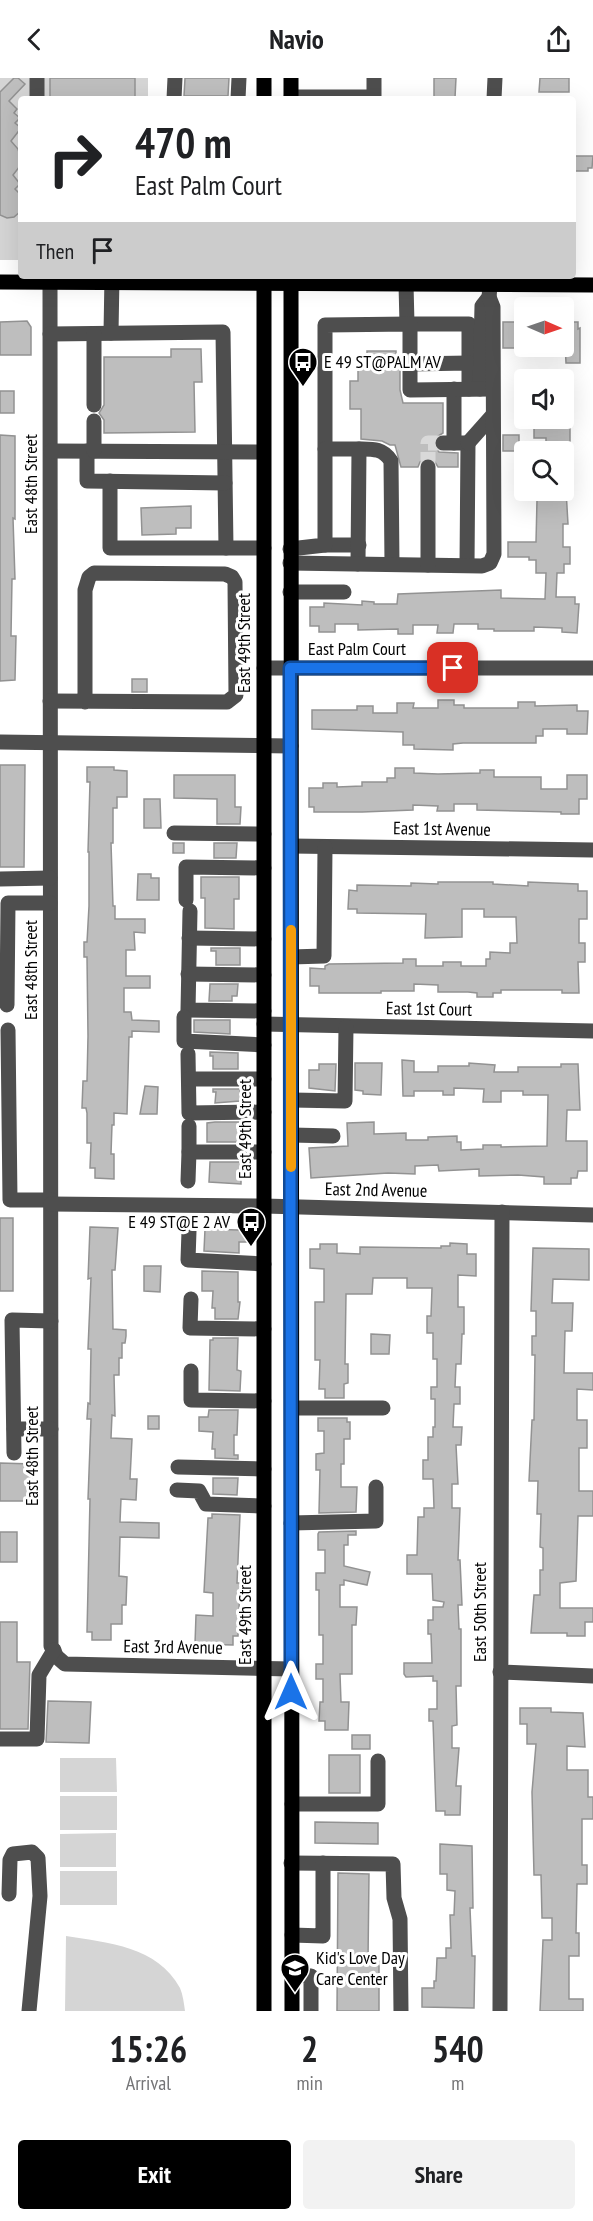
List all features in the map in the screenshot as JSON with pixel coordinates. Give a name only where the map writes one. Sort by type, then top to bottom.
[{"type":"main road","points":[[264,78],[264,96]]},
{"type":"main road","points":[[291,78],[291,96]]},
{"type":"main road","points":[[0,282],[264,279],[380,280],[406,284],[490,286],[593,285]]},
{"type":"main road","name":"East 49th Street","points":[[264,279],[264,2011]]},
{"type":"main road","points":[[291,280],[292,2011]]},
{"type":"street","points":[[37,78],[37,96]]},
{"type":"street","points":[[174,96],[175,78]]},
{"type":"street","points":[[238,96],[239,78]]},
{"type":"street","points":[[374,78],[374,96]]},
{"type":"street","points":[[494,96],[495,78]]},
{"type":"street","points":[[111,333],[112,279]]},
{"type":"street","name":"East 48th Street","points":[[42,280],[50,334],[51,1646],[55,1654]]},
{"type":"street","points":[[406,284],[410,390],[474,389]]},
{"type":"street","points":[[467,565],[455,443],[474,389],[482,306],[490,286]]},
{"type":"street","points":[[290,556],[358,564],[482,566],[490,563],[494,554],[492,416],[474,389],[469,363],[469,324],[325,325],[325,545]]},
{"type":"street","points":[[50,334],[223,332],[226,548]]},
{"type":"street","points":[[94,334],[94,405]]},
{"type":"street","points":[[410,364],[469,363]]},
{"type":"street","points":[[455,443],[492,416]]},
{"type":"street","points":[[94,421],[87,481],[225,483]]},
{"type":"street","points":[[326,449],[376,449],[387,455],[391,461],[392,564]]},
{"type":"street","points":[[358,449],[358,564]]},
{"type":"street","points":[[51,456],[91,451],[263,452]]},
{"type":"street","points":[[428,467],[428,565]]},
{"type":"street","points":[[110,481],[110,548],[264,548]]},
{"type":"street","points":[[290,556],[325,545],[359,545]]},
{"type":"street","points":[[50,701],[85,702],[227,702],[236,695],[235,582],[232,577],[225,574],[94,573],[89,577],[86,590],[85,702]]},
{"type":"street","points":[[290,592],[344,592]]},
{"type":"street","name":"East Palm Court","points":[[264,668],[593,668]]},
{"type":"street","points":[[0,742],[291,746]]},
{"type":"street","points":[[174,833],[264,834]]},
{"type":"street","name":"East 1st Avenue","points":[[291,846],[593,850]]},
{"type":"street","points":[[291,957],[324,956],[325,847]]},
{"type":"street","points":[[264,868],[186,867],[188,974],[264,975]]},
{"type":"street","points":[[0,879],[50,878]]},
{"type":"street","points":[[7,1005],[8,903],[50,903]]},
{"type":"street","points":[[189,938],[264,939]]},
{"type":"street","name":"East 1st Court","points":[[188,974],[188,1010],[264,1018],[291,1026],[593,1031]]},
{"type":"street","points":[[184,1017],[184,1041],[264,1045]]},
{"type":"street","points":[[292,1100],[345,1101],[346,1027]]},
{"type":"street","name":"East 2nd Avenue","points":[[8,1030],[10,1200],[593,1215]]},
{"type":"street","points":[[188,1054],[189,1113],[264,1112]]},
{"type":"street","points":[[189,1079],[264,1079]]},
{"type":"street","points":[[188,1181],[189,1126]]},
{"type":"street","points":[[292,1135],[333,1136]]},
{"type":"street","points":[[189,1152],[264,1152]]},
{"type":"street","name":"East 50th Street","points":[[500,2011],[502,1212]]},
{"type":"street","points":[[189,1231],[188,1260],[264,1264]]},
{"type":"street","points":[[190,1299],[190,1328],[264,1329]]},
{"type":"street","points":[[14,1453],[12,1320],[51,1321]]},
{"type":"street","points":[[191,1371],[191,1400],[264,1401]]},
{"type":"street","points":[[291,1408],[383,1408]]},
{"type":"street","points":[[14,1429],[51,1429]]},
{"type":"street","points":[[178,1467],[264,1469]]},
{"type":"street","points":[[291,1523],[376,1521],[376,1487]]},
{"type":"street","points":[[177,1490],[199,1491],[206,1504],[264,1506]]},
{"type":"street","points":[[0,1738],[37,1739],[39,1675],[55,1654]]},
{"type":"street","name":"East 3rd Avenue","points":[[55,1654],[65,1664],[291,1669]]},
{"type":"street","points":[[500,1672],[593,1676]]},
{"type":"street","points":[[292,1804],[378,1803],[378,1761]]},
{"type":"street","points":[[9,1894],[10,1860],[13,1854],[32,1852],[38,1858],[40,1896],[29,2011]]},
{"type":"street","points":[[291,1863],[393,1864],[394,1898],[400,1919],[400,2011]]},
{"type":"street","points":[[292,1935],[323,1936],[323,1863]]},
{"type":"street","points":[[292,1975],[311,1976],[311,2011]]},
{"type":"shaded area","points":[[0,78],[148,78],[148,96],[18,96],[18,260],[0,260]]},
{"type":"shaded area","points":[[60,1758],[116,1758],[117,1792],[60,1792]]},
{"type":"shaded area","points":[[60,1796],[117,1796],[117,1830],[60,1830]]},
{"type":"shaded area","points":[[116,1833],[116,1867],[60,1867],[60,1834]]},
{"type":"shaded area","points":[[60,1871],[117,1871],[117,1905],[60,1905]]},
{"type":"shaded area","points":[[66,1936],[115,1944],[159,1963],[180,1988],[185,2011],[65,2011]]},
{"type":"building","points":[[14,78],[18,78],[25,84],[9,101],[17,109],[14,113],[18,116],[15,123],[18,126],[18,132],[11,141],[18,149],[18,169],[13,175],[18,181],[15,189],[18,192],[18,214],[7,218],[0,215],[0,92]]},
{"type":"building","points":[[50,78],[135,78],[135,96],[50,96]]},
{"type":"building","points":[[185,78],[229,78],[228,96],[184,96]]},
{"type":"building","points":[[434,78],[456,78],[455,96],[434,96]]},
{"type":"building","points":[[540,78],[569,78],[569,92],[539,92]]},
{"type":"building","points":[[576,156],[593,156],[592,168],[588,168],[588,171],[576,171]]},
{"type":"building","points":[[27,321],[31,327],[31,355],[0,355],[0,322]]},
{"type":"building","points":[[503,322],[514,322],[514,348],[503,348]]},
{"type":"building","points":[[574,322],[578,322],[580,363],[566,363],[566,357],[574,357]]},
{"type":"building","points":[[171,349],[201,349],[202,382],[194,382],[195,432],[104,433],[104,420],[99,413],[104,405],[104,357],[171,357]]},
{"type":"building","points":[[367,351],[396,351],[396,364],[400,364],[400,390],[403,403],[443,403],[443,433],[435,438],[433,444],[439,452],[458,453],[458,467],[438,467],[433,459],[427,457],[420,462],[418,467],[401,467],[395,445],[361,439],[361,409],[350,409],[350,381],[358,381],[358,366],[367,365]]},
{"type":"building","points":[[0,391],[14,391],[14,413],[0,413]]},
{"type":"building","points":[[534,429],[570,429],[570,441],[546,441],[546,438],[534,438]]},
{"type":"building","points":[[0,435],[15,436],[15,519],[13,518],[15,579],[12,579],[11,636],[16,636],[15,680],[0,681]]},
{"type":"building","points":[[503,435],[519,435],[519,441],[514,441],[514,451],[503,451]]},
{"type":"building","points":[[537,501],[567,501],[568,524],[563,524],[563,547],[570,547],[570,564],[564,564],[564,573],[557,573],[556,597],[575,597],[575,604],[579,604],[577,633],[562,632],[562,628],[534,627],[534,631],[494,631],[494,629],[478,629],[478,624],[454,624],[453,633],[437,633],[438,625],[413,625],[413,634],[398,634],[398,629],[358,630],[358,624],[335,624],[335,632],[319,632],[319,626],[310,626],[310,607],[324,607],[324,603],[362,605],[362,601],[374,602],[374,604],[397,604],[398,594],[501,590],[501,598],[545,599],[546,573],[536,573],[536,560],[529,560],[529,557],[508,557],[508,542],[536,542]]},
{"type":"building","points":[[191,506],[191,528],[176,528],[176,534],[142,535],[141,508]]},
{"type":"building","points":[[132,679],[147,679],[147,692],[132,692]]},
{"type":"building","points":[[438,700],[454,700],[454,705],[464,705],[464,708],[518,708],[518,702],[535,702],[535,706],[577,705],[577,711],[588,711],[587,734],[567,734],[567,729],[543,729],[543,736],[536,736],[536,743],[463,743],[453,744],[453,750],[414,749],[414,745],[403,745],[403,732],[312,729],[312,710],[357,710],[357,706],[373,706],[373,713],[397,713],[397,703],[414,703],[413,708],[438,708]]},
{"type":"building","points":[[0,765],[25,765],[24,867],[0,867]]},
{"type":"building","points":[[87,767],[114,767],[114,770],[127,771],[127,797],[117,797],[117,808],[113,808],[113,843],[111,843],[113,906],[115,906],[115,919],[145,919],[145,933],[134,932],[135,950],[126,950],[126,976],[150,976],[150,988],[124,988],[124,1012],[131,1012],[132,1020],[159,1021],[159,1032],[132,1031],[132,1037],[129,1037],[127,1114],[114,1113],[114,1125],[112,1125],[111,1154],[114,1154],[114,1179],[95,1178],[95,1168],[90,1168],[91,1143],[87,1143],[87,1113],[86,1108],[82,1108],[83,1081],[87,1081],[88,1036],[87,957],[84,957],[89,906],[90,782],[87,782]]},
{"type":"building","points":[[395,768],[414,768],[414,773],[438,774],[480,773],[480,770],[494,770],[494,777],[541,777],[541,789],[567,789],[567,775],[587,775],[587,799],[579,799],[579,814],[477,810],[477,804],[454,804],[454,811],[437,811],[438,806],[413,805],[413,810],[362,812],[314,812],[314,807],[309,807],[309,788],[323,788],[323,783],[337,783],[337,787],[362,786],[362,782],[387,782],[387,778],[395,778]]},
{"type":"building","points":[[174,775],[235,775],[235,807],[241,807],[240,824],[217,824],[217,799],[174,798]]},
{"type":"building","points":[[144,799],[160,799],[161,828],[144,828]]},
{"type":"building","points":[[173,843],[184,843],[184,853],[173,853]]},
{"type":"building","points":[[214,843],[237,843],[236,858],[214,858]]},
{"type":"building","points":[[138,874],[151,874],[151,878],[159,878],[159,900],[137,900]]},
{"type":"building","points":[[201,877],[239,877],[239,899],[234,899],[234,929],[205,928],[205,898],[201,898]]},
{"type":"building","points":[[438,882],[493,882],[493,884],[528,886],[528,882],[578,884],[578,891],[587,891],[587,919],[579,919],[579,943],[585,943],[585,962],[578,962],[579,993],[562,993],[562,990],[501,990],[501,993],[493,993],[493,997],[477,997],[477,993],[438,992],[438,985],[414,984],[414,991],[319,993],[319,986],[310,986],[310,968],[325,969],[325,966],[329,964],[403,963],[403,959],[416,959],[416,966],[443,966],[443,962],[461,962],[461,966],[486,966],[486,959],[490,959],[490,952],[510,953],[510,943],[517,943],[516,917],[484,917],[484,909],[462,909],[462,937],[425,938],[426,914],[357,913],[357,909],[348,909],[349,890],[357,891],[357,885],[411,886],[411,883],[438,884]]},
{"type":"building","points":[[211,948],[240,948],[240,965],[216,965],[216,951],[211,951]]},
{"type":"building","points":[[210,984],[238,984],[237,996],[232,996],[232,1001],[209,1001]]},
{"type":"building","points":[[194,1020],[230,1020],[230,1034],[194,1032]]},
{"type":"building","points":[[210,1052],[238,1053],[238,1069],[213,1069],[213,1056],[210,1056]]},
{"type":"building","points":[[402,1060],[414,1061],[414,1072],[438,1072],[438,1066],[469,1066],[469,1063],[495,1065],[494,1072],[518,1072],[518,1067],[561,1067],[561,1064],[578,1064],[580,1110],[567,1110],[566,1141],[587,1141],[587,1171],[578,1171],[577,1178],[571,1178],[571,1184],[544,1184],[544,1177],[479,1176],[479,1169],[439,1171],[438,1165],[415,1166],[415,1174],[388,1173],[311,1178],[309,1148],[348,1146],[347,1123],[374,1122],[374,1134],[406,1133],[406,1140],[457,1136],[457,1142],[461,1142],[461,1150],[483,1149],[483,1145],[547,1146],[548,1095],[523,1095],[523,1091],[501,1091],[501,1102],[483,1102],[484,1089],[454,1088],[454,1095],[443,1095],[443,1091],[414,1091],[414,1096],[403,1096]]},
{"type":"building","points":[[355,1063],[382,1063],[381,1095],[363,1094],[363,1091],[355,1090]]},
{"type":"building","points":[[319,1064],[336,1064],[335,1091],[309,1088],[309,1070],[319,1070]]},
{"type":"building","points":[[145,1086],[158,1087],[157,1114],[140,1114]]},
{"type":"building","points":[[213,1089],[240,1089],[240,1101],[215,1103],[216,1092],[213,1092]]},
{"type":"building","points":[[239,1122],[238,1142],[207,1142],[207,1123]]},
{"type":"building","points":[[210,1162],[241,1162],[241,1184],[209,1182]]},
{"type":"building","points":[[0,1218],[13,1218],[13,1291],[0,1291]]},
{"type":"building","points":[[90,1227],[118,1228],[115,1270],[112,1270],[113,1329],[126,1330],[126,1336],[125,1343],[122,1343],[122,1358],[119,1358],[119,1375],[114,1375],[115,1416],[112,1415],[111,1438],[132,1439],[130,1479],[137,1479],[136,1500],[121,1499],[120,1522],[159,1523],[159,1538],[120,1537],[119,1576],[127,1577],[126,1605],[122,1605],[122,1624],[111,1624],[111,1640],[92,1640],[92,1632],[87,1632],[91,1419],[87,1419],[88,1403],[90,1404],[91,1349],[88,1349],[91,1278],[88,1279]]},
{"type":"building","points":[[205,1229],[239,1230],[249,1242],[239,1242],[239,1253],[204,1251]]},
{"type":"building","points":[[450,1243],[467,1244],[467,1254],[476,1254],[476,1276],[458,1275],[458,1307],[464,1307],[464,1334],[462,1334],[461,1364],[456,1364],[455,1387],[460,1387],[460,1404],[454,1404],[453,1427],[462,1427],[461,1445],[456,1445],[458,1484],[452,1484],[452,1508],[460,1508],[458,1560],[460,1560],[462,1605],[458,1605],[459,1629],[461,1629],[461,1686],[456,1686],[457,1725],[452,1726],[452,1748],[459,1748],[456,1786],[461,1786],[460,1815],[445,1815],[445,1811],[436,1811],[433,1721],[429,1721],[429,1709],[437,1709],[437,1681],[433,1681],[433,1676],[406,1677],[404,1674],[404,1663],[432,1663],[428,1620],[433,1620],[433,1607],[443,1607],[444,1602],[433,1600],[432,1574],[407,1574],[407,1555],[417,1555],[418,1517],[424,1517],[424,1508],[434,1508],[433,1479],[423,1479],[423,1460],[428,1460],[428,1437],[433,1437],[433,1427],[435,1427],[435,1399],[431,1399],[431,1387],[437,1387],[437,1359],[433,1359],[433,1333],[427,1333],[427,1316],[431,1316],[432,1288],[407,1288],[407,1278],[373,1278],[372,1294],[346,1294],[345,1364],[348,1364],[348,1383],[344,1384],[344,1398],[325,1398],[325,1389],[319,1389],[320,1360],[315,1360],[315,1302],[324,1302],[324,1269],[310,1268],[310,1249],[320,1249],[320,1244],[337,1244],[337,1253],[360,1254],[360,1247],[441,1248],[441,1246],[450,1246]]},
{"type":"building","points":[[533,1248],[589,1249],[589,1280],[553,1279],[552,1303],[573,1303],[572,1331],[565,1331],[564,1373],[593,1373],[593,1390],[577,1389],[577,1420],[587,1420],[587,1448],[579,1448],[579,1491],[593,1491],[593,1516],[578,1516],[576,1581],[560,1583],[560,1608],[593,1608],[593,1622],[585,1622],[585,1636],[567,1636],[567,1633],[531,1633],[534,1595],[540,1595],[540,1570],[543,1570],[543,1548],[540,1547],[541,1514],[537,1514],[538,1481],[529,1481],[532,1420],[534,1420],[535,1355],[532,1355],[532,1336],[536,1336],[536,1311],[531,1311]]},
{"type":"building","points":[[144,1266],[161,1266],[160,1292],[144,1291]]},
{"type":"building","points":[[202,1271],[238,1272],[238,1302],[240,1302],[238,1319],[215,1319],[215,1308],[212,1308],[213,1291],[202,1291]]},
{"type":"building","points":[[371,1334],[390,1335],[389,1354],[371,1354]]},
{"type":"building","points":[[238,1338],[237,1370],[241,1371],[240,1391],[209,1390],[210,1340]]},
{"type":"building","points":[[209,1410],[238,1410],[234,1455],[238,1455],[238,1459],[215,1458],[215,1449],[212,1449],[213,1432],[199,1431],[199,1417],[208,1417]]},
{"type":"building","points":[[148,1416],[159,1416],[159,1429],[148,1429]]},
{"type":"building","points":[[318,1418],[347,1418],[347,1422],[350,1422],[350,1439],[344,1439],[341,1487],[357,1487],[356,1512],[319,1513],[320,1470],[316,1470],[316,1454],[324,1453],[324,1431],[318,1431]]},
{"type":"building","points":[[0,1463],[32,1464],[32,1501],[0,1501]]},
{"type":"building","points":[[213,1478],[238,1478],[237,1495],[213,1494]]},
{"type":"building","points":[[212,1514],[240,1515],[237,1583],[240,1583],[238,1636],[233,1636],[233,1645],[195,1644],[196,1615],[213,1616],[213,1593],[204,1592],[208,1518],[212,1518]]},
{"type":"building","points":[[356,1531],[356,1535],[348,1535],[348,1545],[344,1545],[344,1566],[370,1572],[367,1585],[344,1580],[344,1585],[340,1585],[340,1607],[357,1607],[356,1625],[352,1625],[352,1674],[340,1674],[341,1702],[349,1702],[348,1730],[325,1730],[325,1721],[319,1721],[320,1702],[323,1702],[323,1679],[316,1679],[316,1664],[323,1664],[323,1635],[319,1635],[319,1590],[316,1590],[316,1573],[325,1573],[325,1550],[318,1550],[318,1534],[319,1532]]},
{"type":"building","points":[[0,1532],[17,1532],[17,1562],[0,1562]]},
{"type":"building","points":[[0,1622],[17,1622],[17,1662],[30,1662],[28,1729],[0,1729]]},
{"type":"building","points":[[48,1701],[91,1702],[89,1743],[46,1742]]},
{"type":"building","points":[[520,1708],[551,1708],[551,1712],[583,1713],[585,1747],[567,1746],[567,1770],[588,1770],[588,1797],[593,1797],[593,1819],[582,1819],[582,1865],[587,1865],[587,1884],[577,1884],[576,1933],[579,1933],[579,1956],[569,1956],[569,1999],[583,1999],[583,2011],[540,2011],[543,1940],[552,1940],[552,1918],[542,1918],[541,1875],[534,1875],[532,1792],[536,1744],[527,1744],[527,1724],[520,1724]]},
{"type":"building","points":[[352,1735],[370,1735],[370,1749],[352,1749]]},
{"type":"building","points":[[329,1755],[360,1755],[360,1793],[329,1793]]},
{"type":"building","points":[[315,1822],[378,1823],[378,1844],[315,1843]]},
{"type":"building","points":[[440,1844],[472,1846],[473,1908],[470,1908],[472,1956],[475,1956],[474,2008],[422,2007],[422,1988],[434,1988],[437,1958],[446,1958],[446,1948],[451,1948],[450,1915],[454,1915],[455,1891],[447,1890],[447,1874],[440,1874]]},
{"type":"building","points":[[338,1873],[369,1874],[368,1961],[379,1961],[379,2011],[337,2011]]},
{"type":"tunnel","points":[[428,467],[428,443],[443,443]]},
{"type":"slow traffic","points":[[291,930],[291,1167]]},
{"type":"place","name":"E 49 ST@PALM AV","points":[[303,388]]},
{"type":"place","name":"E 49 ST@E 2 AV","points":[[251,1248]]},
{"type":"place","name":"Kid's Love Day Care Center","points":[[295,1994]]},
{"type":"route","points":[[291,1692],[290,668],[453,668]]}]
